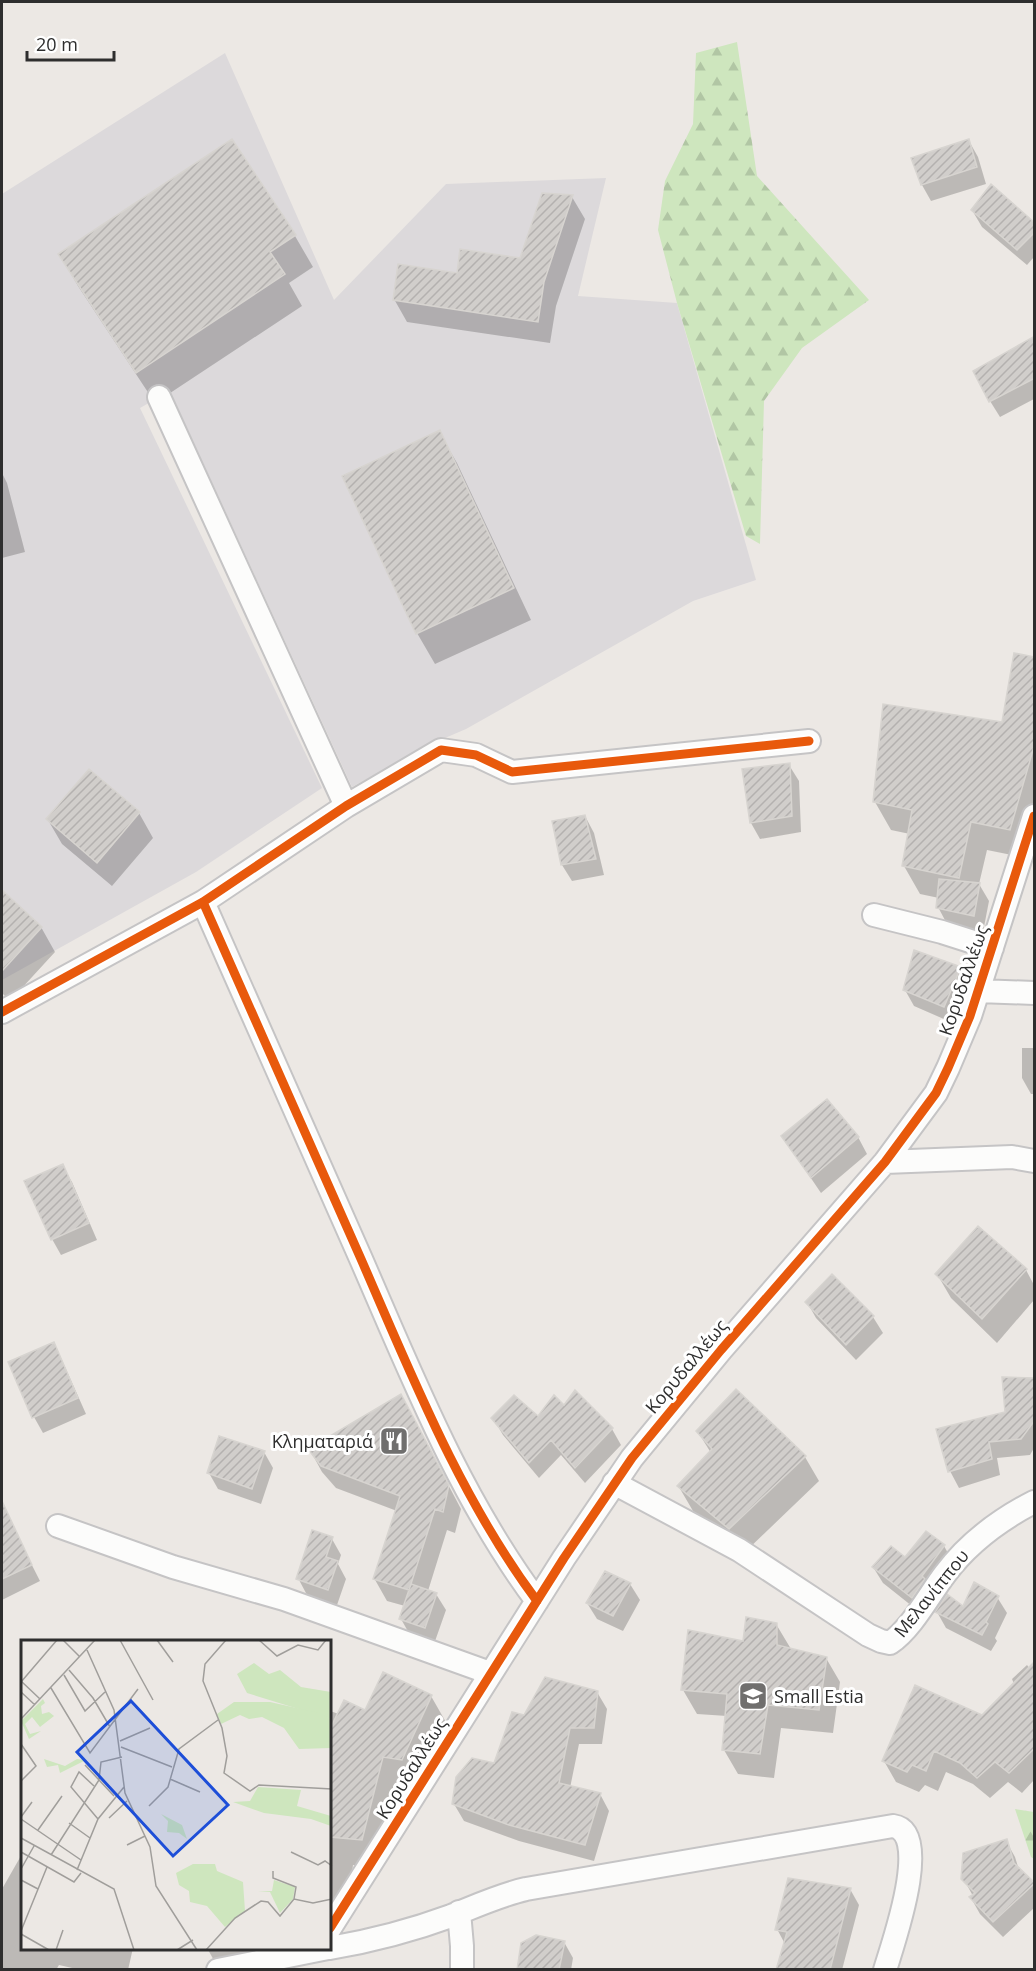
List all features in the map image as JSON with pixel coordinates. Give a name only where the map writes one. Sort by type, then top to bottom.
[{"type":"street","points":[[159,397],[346,806]]},
{"type":"street","points":[[2,1012],[203,902],[346,806],[441,750],[476,755],[512,772],[809,741]]},
{"type":"street","name":"Κορυδαλλέως","points":[[332,1925],[490,1673],[614,1483],[688,1388],[885,1162],[936,1093],[960,1042],[1035,816]]},
{"type":"street","points":[[203,902],[426,1407],[491,1534],[508,1562],[537,1601]]},
{"type":"street","points":[[874,915],[942,932],[992,948]]},
{"type":"street","points":[[978,991],[1035,993]]},
{"type":"street","points":[[885,1162],[1012,1157],[1035,1161]]},
{"type":"street","name":"Μελανίππου","points":[[614,1483],[680,1516],[739,1550],[868,1635],[886,1643],[890,1643],[900,1634],[945,1573],[968,1547],[990,1528],[1035,1502]]},
{"type":"street","points":[[58,1526],[173,1567],[284,1599],[490,1673]]},
{"type":"street","points":[[332,1950],[399,1932],[459,1912],[502,1894],[526,1888],[893,1826],[903,1831],[909,1840],[910,1868],[901,1914],[885,1970]]},
{"type":"street","points":[[459,1912],[462,1933],[462,1970]]},
{"type":"street","points":[[218,1970],[319,1953]]},
{"type":"shaded area","points":[[225,53],[334,300],[446,184],[606,178],[578,296],[677,303],[756,580],[693,601],[466,729],[431,744],[352,787],[170,391],[140,408],[322,788],[196,872],[2,980],[2,194]]},
{"type":"green space","points":[[737,42],[757,176],[869,300],[802,348],[764,401],[760,544],[746,536],[677,303],[658,230],[665,181],[693,124],[696,53]]},
{"type":"green space","points":[[1015,1809],[1034,1812],[1034,1859],[1031,1857]]},
{"type":"building","points":[[232,139],[296,235],[270,252],[285,274],[136,373],[58,254]]},
{"type":"building","points":[[969,139],[977,167],[921,185],[911,158]]},
{"type":"building","points":[[991,184],[1035,223],[1035,232],[1017,250],[971,210]]},
{"type":"building","points":[[542,193],[573,195],[544,282],[538,322],[393,300],[398,264],[457,273],[460,249],[520,258]]},
{"type":"building","points":[[1035,336],[1035,378],[989,402],[973,371]]},
{"type":"building","points":[[440,430],[514,588],[416,634],[342,476]]},
{"type":"building","points":[[1014,653],[1035,657],[1035,743],[1010,830],[971,822],[959,878],[902,866],[912,810],[873,802],[883,704],[1002,722]]},
{"type":"building","points":[[790,763],[792,816],[750,823],[742,769]]},
{"type":"building","points":[[89,769],[140,812],[97,863],[46,819]]},
{"type":"building","points":[[585,815],[596,859],[561,865],[552,821]]},
{"type":"building","points":[[939,879],[980,883],[974,916],[936,908]]},
{"type":"building","points":[[2,890],[42,927],[2,971]]},
{"type":"building","points":[[914,950],[961,967],[944,1007],[903,990]]},
{"type":"building","points":[[827,1099],[859,1137],[811,1178],[781,1136]]},
{"type":"building","points":[[63,1164],[89,1223],[51,1240],[24,1181]]},
{"type":"building","points":[[978,1226],[1027,1269],[982,1319],[935,1274]]},
{"type":"building","points":[[832,1274],[874,1316],[846,1345],[805,1302]]},
{"type":"building","points":[[54,1342],[78,1398],[32,1418],[8,1362]]},
{"type":"building","points":[[1002,1377],[1035,1378],[1035,1420],[1021,1439],[989,1442],[992,1459],[948,1472],[936,1429],[1005,1412]]},
{"type":"building","points":[[736,1389],[806,1456],[729,1529],[677,1486],[712,1449],[696,1431]]},
{"type":"building","points":[[575,1390],[613,1428],[575,1468],[551,1440],[529,1463],[491,1418],[514,1395],[538,1416],[554,1395],[564,1405]]},
{"type":"building","points":[[401,1394],[449,1485],[443,1512],[435,1509],[409,1590],[373,1579],[400,1496],[321,1466],[308,1449]]},
{"type":"building","points":[[219,1436],[265,1451],[252,1489],[207,1473]]},
{"type":"building","points":[[2,1501],[32,1565],[2,1579]]},
{"type":"building","points":[[312,1530],[333,1537],[326,1557],[338,1561],[328,1590],[296,1579]]},
{"type":"building","points":[[926,1531],[945,1545],[922,1576],[925,1579],[912,1598],[872,1567],[891,1546],[905,1557]]},
{"type":"building","points":[[605,1571],[631,1583],[613,1616],[586,1603]]},
{"type":"building","points":[[974,1582],[999,1596],[982,1635],[935,1612],[947,1594],[963,1606]]},
{"type":"building","points":[[411,1584],[437,1593],[425,1628],[399,1619]]},
{"type":"building","points":[[746,1617],[777,1623],[777,1645],[827,1657],[819,1710],[768,1705],[760,1754],[722,1750],[727,1694],[681,1690],[688,1630],[743,1641]]},
{"type":"building","points":[[1035,1661],[1035,1748],[1009,1773],[995,1762],[977,1778],[960,1763],[934,1751],[926,1771],[912,1765],[907,1772],[882,1761],[915,1685],[982,1715]]},
{"type":"building","points":[[383,1672],[432,1695],[402,1760],[383,1757],[362,1840],[332,1837],[332,1725],[344,1700],[365,1710]]},
{"type":"building","points":[[545,1677],[598,1691],[594,1728],[570,1728],[559,1783],[601,1793],[585,1845],[509,1825],[452,1804],[456,1777],[472,1758],[494,1763],[512,1712],[524,1715]]},
{"type":"building","points":[[1007,1839],[1014,1863],[1035,1883],[993,1922],[969,1897],[975,1893],[961,1879],[963,1853]]},
{"type":"building","points":[[788,1878],[851,1888],[830,1970],[776,1970],[787,1932],[775,1930]]},
{"type":"building","points":[[536,1935],[565,1941],[559,1970],[517,1970],[521,1943]]},
{"type":"cycle path","points":[[2,1012],[203,902],[346,806],[441,750],[476,755],[512,772],[809,741]]},
{"type":"cycle path","points":[[332,1925],[564,1558],[632,1458],[721,1350],[885,1162],[936,1093],[970,1016],[1034,816]]},
{"type":"cycle path","points":[[203,902],[439,1435],[484,1521],[509,1562],[537,1601]]},
{"type":"place","name":"Κληματαριά","points":[[394,1441]]},
{"type":"place","name":"Small Estia","points":[[753,1696]]}]
